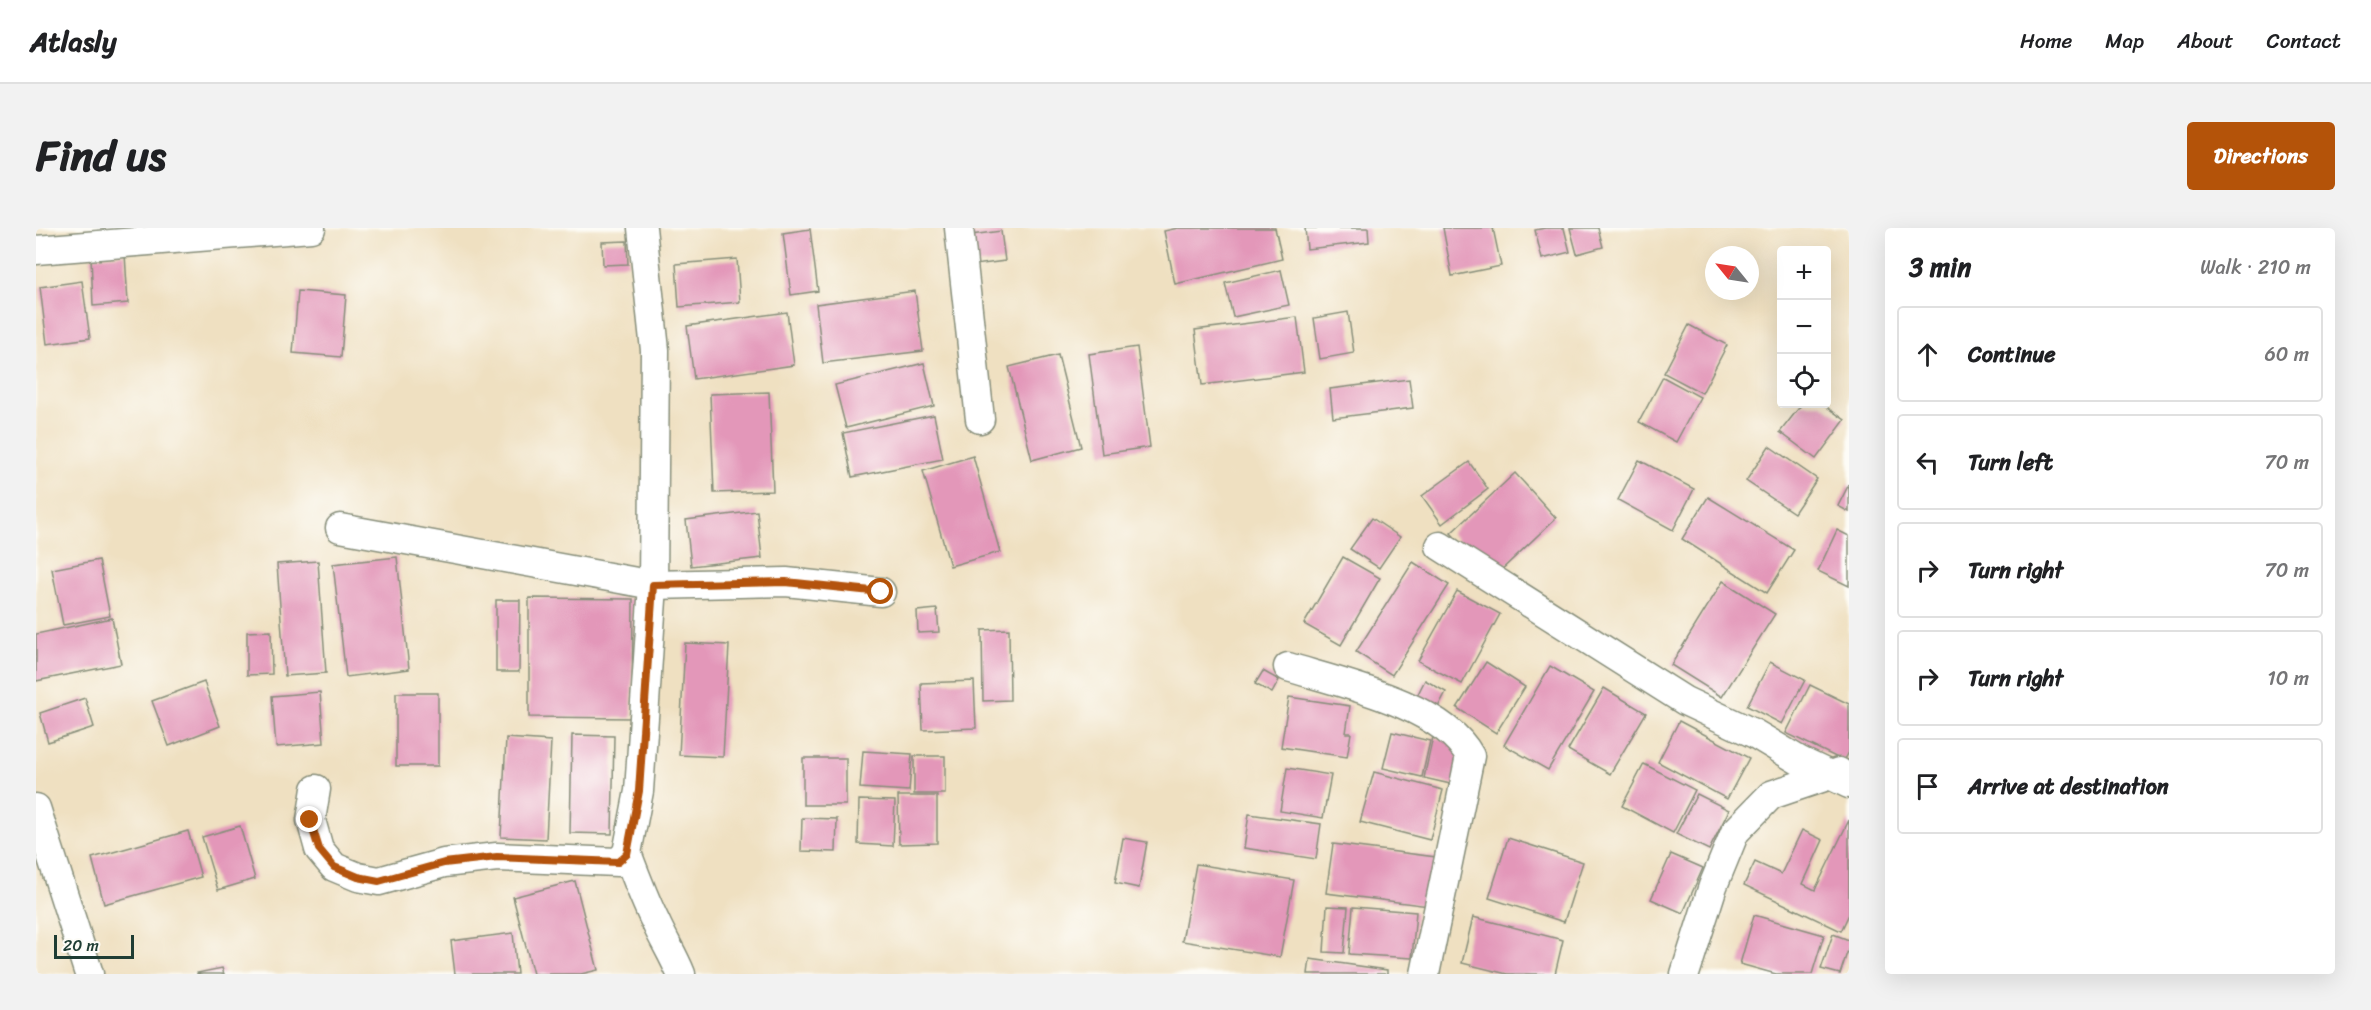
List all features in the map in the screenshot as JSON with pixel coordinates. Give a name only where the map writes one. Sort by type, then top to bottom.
[{"type":"street","points":[[36,250],[311,228]]},
{"type":"street","points":[[642,228],[655,350],[653,585],[639,791],[627,854],[657,926],[681,974]]},
{"type":"street","points":[[959,228],[980,419]]},
{"type":"street","points":[[340,528],[653,585],[786,582],[881,592]]},
{"type":"street","points":[[1440,546],[1685,700],[1755,734],[1800,761],[1844,775]]},
{"type":"street","points":[[1288,667],[1381,696],[1433,718],[1463,742],[1470,756],[1425,974]]},
{"type":"street","points":[[1685,974],[1709,896],[1736,832],[1771,795],[1844,775]]},
{"type":"street","points":[[316,789],[310,820],[319,849],[334,867],[358,877],[379,881],[444,863],[497,857],[618,862],[627,854]]},
{"type":"street","points":[[36,808],[89,974]]},
{"type":"building","points":[[1178,228],[1275,228],[1282,259],[1175,284],[1164,231]]},
{"type":"building","points":[[1305,228],[1368,228],[1369,242],[1307,249]]},
{"type":"building","points":[[1443,228],[1493,228],[1501,266],[1452,276]]},
{"type":"building","points":[[1564,228],[1570,252],[1542,259],[1535,230]]},
{"type":"building","points":[[1570,228],[1598,228],[1603,247],[1577,254]]},
{"type":"building","points":[[810,229],[818,291],[791,295],[783,233]]},
{"type":"building","points":[[1001,231],[1005,261],[975,265],[971,235]]},
{"type":"building","points":[[627,241],[628,264],[603,265],[602,242]]},
{"type":"building","points":[[125,254],[128,303],[93,306],[91,257]]},
{"type":"building","points":[[737,259],[740,302],[679,307],[676,264]]},
{"type":"building","points":[[1281,270],[1289,305],[1233,317],[1225,283]]},
{"type":"building","points":[[82,281],[90,338],[47,344],[40,287]]},
{"type":"building","points":[[298,291],[346,295],[341,357],[293,353]]},
{"type":"building","points":[[915,291],[923,351],[823,363],[816,304]]},
{"type":"building","points":[[787,312],[794,365],[694,379],[687,326]]},
{"type":"building","points":[[1348,312],[1354,353],[1320,359],[1314,318]]},
{"type":"building","points":[[1297,317],[1304,372],[1202,385],[1195,330]]},
{"type":"building","points":[[1689,325],[1727,345],[1702,393],[1664,373]]},
{"type":"building","points":[[1137,347],[1150,447],[1102,454],[1089,354]]},
{"type":"building","points":[[1058,355],[1081,447],[1032,460],[1009,367]]},
{"type":"building","points":[[924,363],[934,406],[846,428],[835,385]]},
{"type":"building","points":[[1663,377],[1700,397],[1676,442],[1639,422]]},
{"type":"building","points":[[1409,379],[1413,408],[1333,418],[1330,389]]},
{"type":"building","points":[[769,392],[773,491],[714,493],[710,394]]},
{"type":"building","points":[[1799,408],[1828,408],[1845,420],[1816,459],[1780,432]]},
{"type":"building","points":[[934,415],[943,459],[852,477],[843,433]]},
{"type":"building","points":[[1769,446],[1817,479],[1794,513],[1746,481]]},
{"type":"building","points":[[973,456],[1000,552],[950,566],[923,471]]},
{"type":"building","points":[[1639,460],[1694,489],[1673,530],[1618,500]]},
{"type":"building","points":[[1469,462],[1488,489],[1442,524],[1422,496]]},
{"type":"building","points":[[1515,473],[1556,518],[1493,578],[1451,533]]},
{"type":"building","points":[[1849,484],[1849,512],[1838,506]]},
{"type":"building","points":[[1708,497],[1794,550],[1767,593],[1682,539]]},
{"type":"building","points":[[757,511],[762,558],[691,566],[686,520]]},
{"type":"building","points":[[1372,518],[1400,537],[1379,568],[1350,549]]},
{"type":"building","points":[[1837,530],[1849,536],[1849,586],[1818,571]]},
{"type":"building","points":[[397,557],[409,669],[346,677],[333,564]]},
{"type":"building","points":[[1343,557],[1380,578],[1341,645],[1304,624]]},
{"type":"building","points":[[99,560],[110,616],[63,625],[52,569]]},
{"type":"building","points":[[318,561],[326,673],[285,676],[277,564]]},
{"type":"building","points":[[1413,562],[1449,585],[1392,675],[1356,652]]},
{"type":"building","points":[[1723,581],[1775,614],[1722,697],[1671,665]]},
{"type":"building","points":[[1457,591],[1500,614],[1462,684],[1418,661]]},
{"type":"building","points":[[529,598],[633,599],[632,718],[529,717]]},
{"type":"building","points":[[496,600],[520,600],[519,672],[496,672]]},
{"type":"building","points":[[937,609],[939,632],[918,633],[917,611]]},
{"type":"building","points":[[112,618],[121,664],[36,681],[36,634]]},
{"type":"building","points":[[1009,629],[1010,700],[983,701],[982,630]]},
{"type":"building","points":[[271,631],[272,674],[247,675],[247,632]]},
{"type":"building","points":[[685,643],[729,645],[723,757],[679,755]]},
{"type":"building","points":[[1486,662],[1525,687],[1496,733],[1457,708]]},
{"type":"building","points":[[1770,662],[1805,680],[1782,724],[1747,706]]},
{"type":"building","points":[[1550,666],[1594,692],[1548,770],[1504,745]]},
{"type":"building","points":[[1263,671],[1279,680],[1272,693],[1255,684]]},
{"type":"building","points":[[1425,680],[1446,692],[1438,707],[1417,696]]},
{"type":"building","points":[[974,681],[976,728],[923,730],[921,683]]},
{"type":"building","points":[[204,682],[220,726],[169,746],[152,701]]},
{"type":"building","points":[[1810,685],[1849,704],[1849,752],[1844,761],[1786,733]]},
{"type":"building","points":[[1604,688],[1646,713],[1610,774],[1568,750]]},
{"type":"building","points":[[320,692],[324,743],[276,747],[272,696]]},
{"type":"building","points":[[396,693],[438,693],[438,766],[396,766]]},
{"type":"building","points":[[1289,697],[1350,706],[1346,733],[1351,733],[1347,757],[1281,747]]},
{"type":"building","points":[[85,698],[94,727],[48,742],[40,713]]},
{"type":"building","points":[[1679,721],[1749,758],[1727,799],[1658,762]]},
{"type":"building","points":[[1392,732],[1430,741],[1422,777],[1383,768]]},
{"type":"building","points":[[572,735],[614,736],[612,834],[570,833]]},
{"type":"building","points":[[1433,737],[1464,744],[1455,785],[1424,778]]},
{"type":"building","points":[[506,738],[551,741],[546,839],[501,837]]},
{"type":"building","points":[[863,751],[912,754],[909,791],[860,788]]},
{"type":"building","points":[[914,756],[945,756],[945,794],[914,794]]},
{"type":"building","points":[[803,758],[846,758],[846,805],[803,805]]},
{"type":"building","points":[[1644,764],[1695,790],[1673,833],[1622,806]]},
{"type":"building","points":[[1287,768],[1331,775],[1323,818],[1280,811]]},
{"type":"building","points":[[1374,772],[1443,790],[1430,840],[1360,822]]},
{"type":"building","points":[[1697,794],[1729,810],[1709,850],[1676,834]]},
{"type":"building","points":[[898,796],[937,796],[937,843],[899,844]]},
{"type":"building","points":[[859,800],[895,801],[893,846],[858,844]]},
{"type":"building","points":[[1249,814],[1321,824],[1316,859],[1244,848]]},
{"type":"building","points":[[802,818],[837,819],[836,852],[801,851]]},
{"type":"building","points":[[1849,820],[1849,914],[1841,931],[1744,885],[1755,862],[1781,874],[1802,830],[1823,840],[1803,884],[1815,890]]},
{"type":"building","points":[[240,826],[255,879],[218,890],[202,837]]},
{"type":"building","points":[[188,831],[201,877],[104,904],[92,858]]},
{"type":"building","points":[[1123,838],[1147,842],[1139,888],[1115,883]]},
{"type":"building","points":[[1508,838],[1583,862],[1564,922],[1489,898]]},
{"type":"building","points":[[1333,844],[1436,857],[1429,906],[1326,893]]},
{"type":"building","points":[[1671,854],[1703,868],[1683,913],[1651,899]]},
{"type":"building","points":[[1196,864],[1294,880],[1280,957],[1182,941]]},
{"type":"building","points":[[575,881],[598,970],[581,974],[533,974],[513,897]]},
{"type":"building","points":[[1327,906],[1348,907],[1344,953],[1324,952]]},
{"type":"building","points":[[1353,907],[1416,912],[1412,958],[1349,954]]},
{"type":"building","points":[[1754,915],[1824,935],[1812,974],[1776,974],[1740,964]]},
{"type":"building","points":[[1473,917],[1563,940],[1555,974],[1507,974],[1462,963]]},
{"type":"building","points":[[513,933],[517,974],[455,974],[451,941]]},
{"type":"building","points":[[1833,934],[1849,940],[1840,974],[1821,969]]},
{"type":"building","points":[[1310,959],[1387,970],[1387,974],[1308,974]]},
{"type":"building","points":[[222,968],[224,974],[197,974],[197,973]]},
{"type":"route","points":[[310,820],[319,849],[334,867],[358,877],[379,881],[444,863],[497,857],[618,862],[627,854],[639,791],[653,585],[786,582],[881,592]]}]
